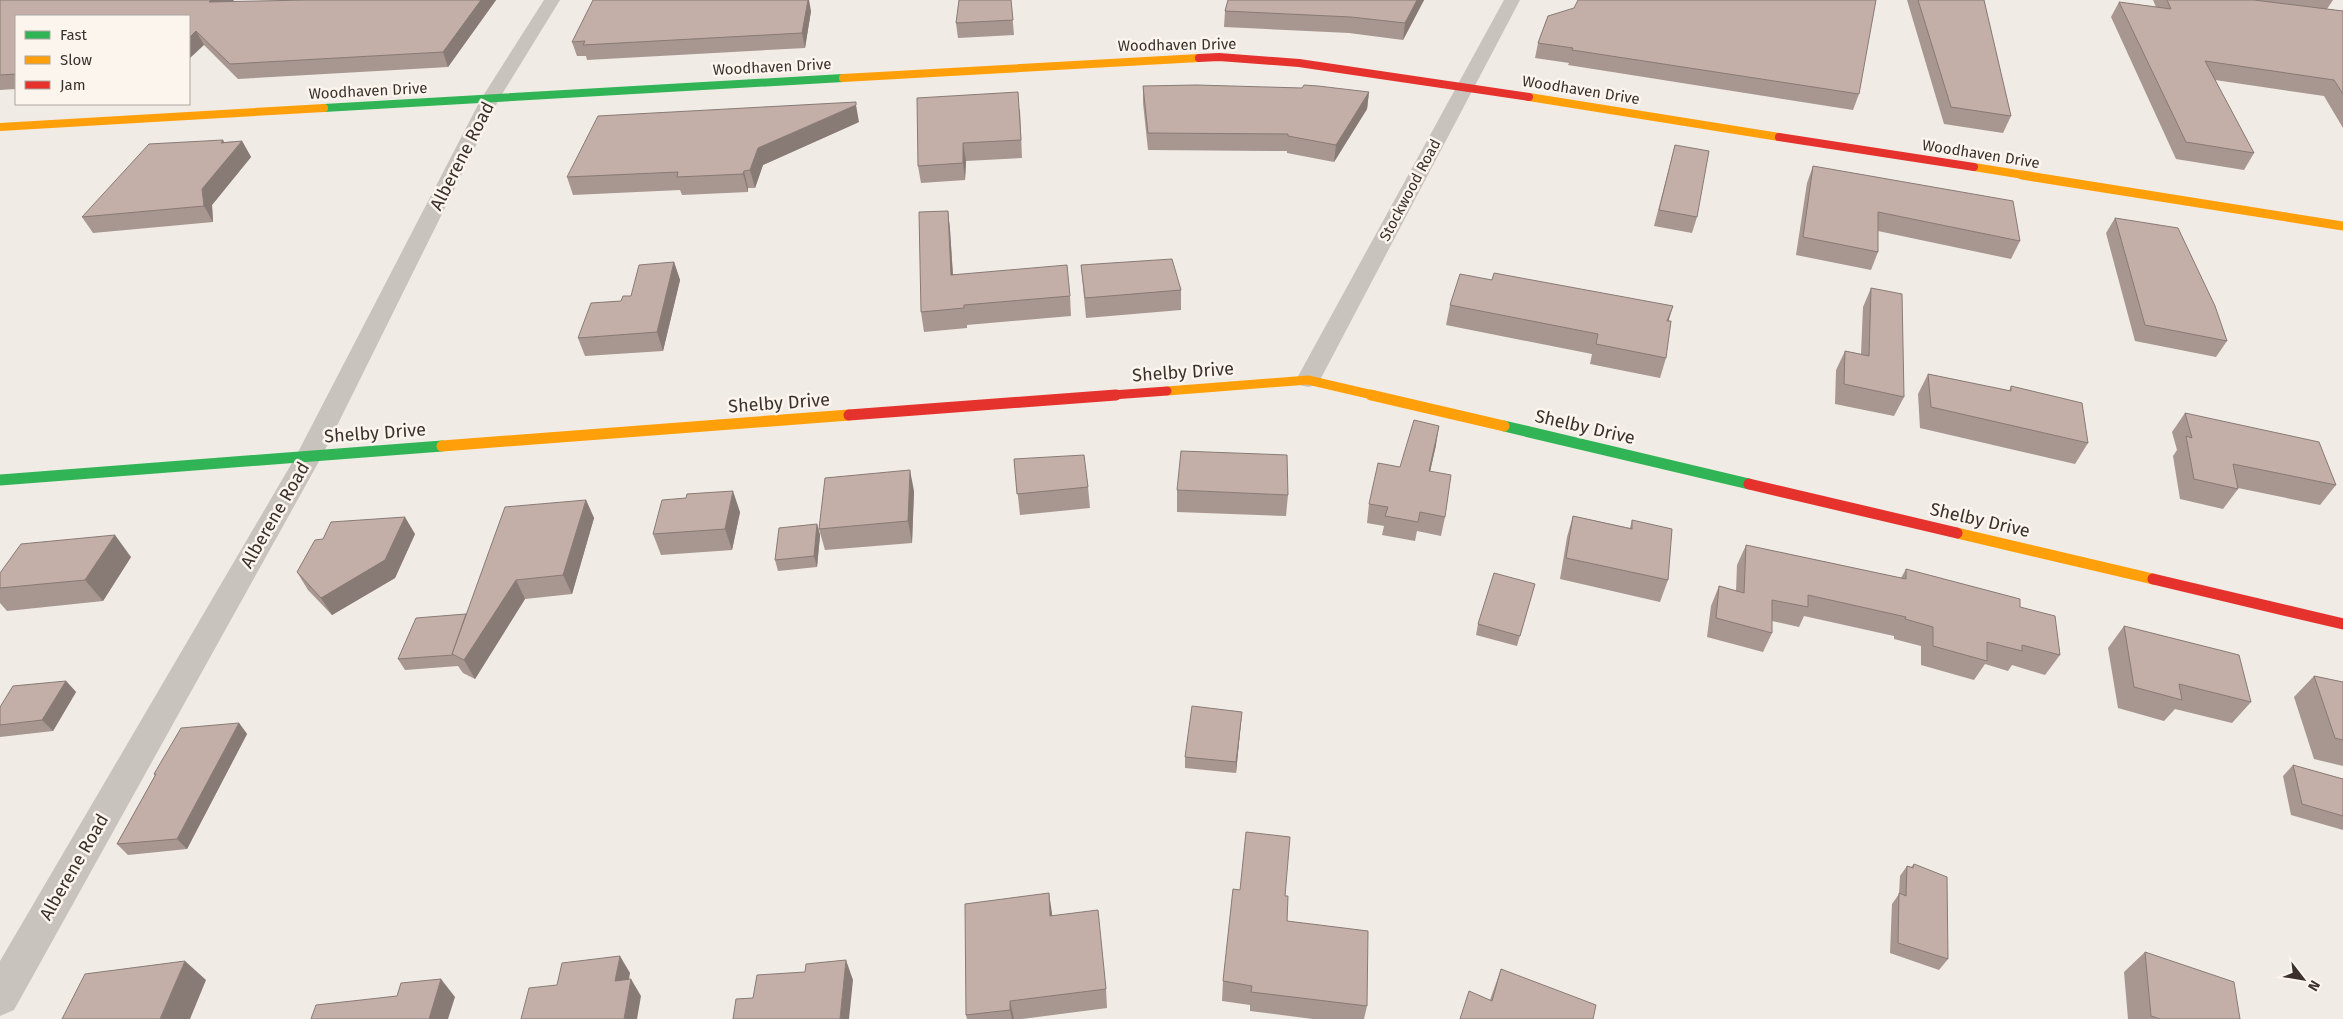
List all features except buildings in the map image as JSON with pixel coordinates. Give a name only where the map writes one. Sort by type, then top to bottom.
[{"type":"street","name":"Alberene Road","points":[[0,997],[308,456],[490,99],[552,0]]},
{"type":"street","name":"Stockwood Road","points":[[1308,380],[1512,0]]},
{"type":"street","name":"Woodhaven Drive","points":[[0,127],[1163,58],[1219,57],[1299,63],[1466,87],[2343,226]]},
{"type":"street","name":"Shelby Drive","points":[[0,480],[1308,380],[2343,624]]},
{"type":"traffic: fast","points":[[324,108],[843,78]]},
{"type":"traffic: fast","points":[[1504,426],[1749,484]]},
{"type":"traffic: fast","points":[[0,480],[442,446]]},
{"type":"traffic: slow","points":[[843,78],[1199,58]]},
{"type":"traffic: slow","points":[[1529,97],[1779,137]]},
{"type":"traffic: slow","points":[[0,127],[324,108]]},
{"type":"traffic: slow","points":[[1974,167],[2343,226]]},
{"type":"traffic: slow","points":[[1167,391],[1308,380],[1504,426]]},
{"type":"traffic: slow","points":[[442,446],[849,415]]},
{"type":"traffic: slow","points":[[1957,533],[2153,579]]},
{"type":"traffic: jam","points":[[1199,58],[1219,57],[1299,63],[1529,97]]},
{"type":"traffic: jam","points":[[1779,137],[1974,167]]},
{"type":"traffic: jam","points":[[849,415],[1167,391]]},
{"type":"traffic: jam","points":[[1749,484],[1957,533]]},
{"type":"traffic: jam","points":[[2153,579],[2343,624]]}]
